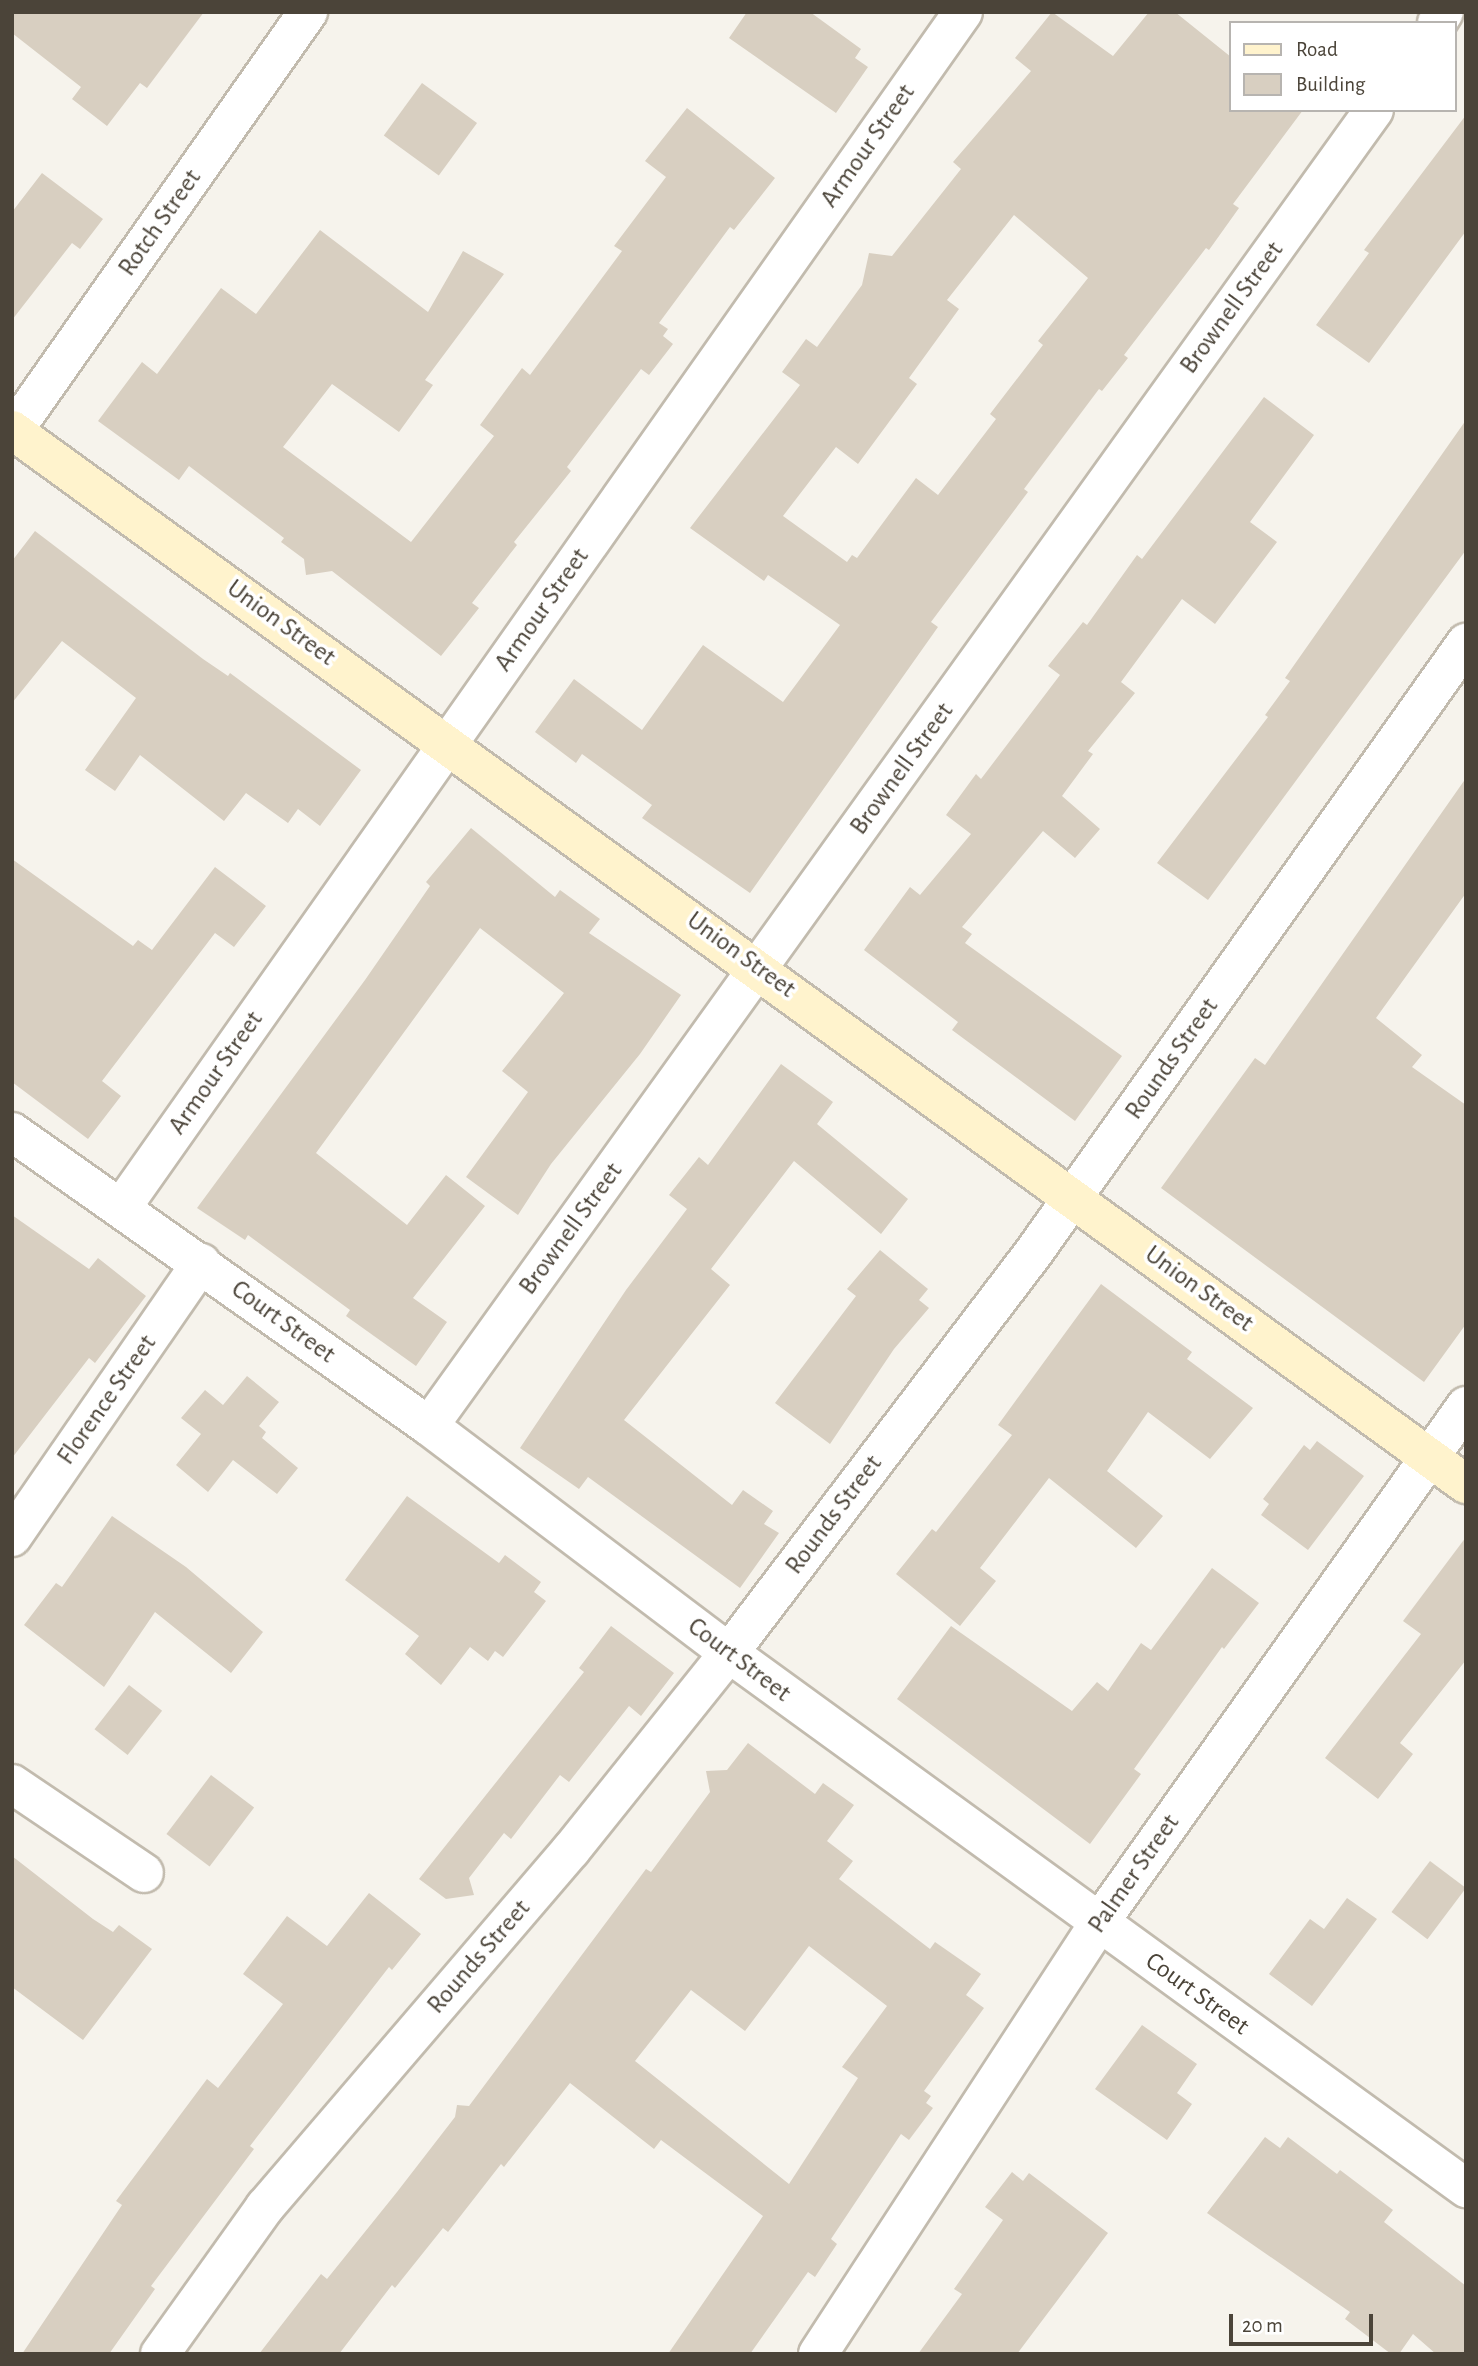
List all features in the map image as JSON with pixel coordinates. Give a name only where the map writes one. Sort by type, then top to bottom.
[{"type":"main road","name":"Union Street","points":[[13,431],[448,743],[1466,1484]]},
{"type":"street","name":"Rotch Street","points":[[13,431],[308,12]]},
{"type":"street","name":"Armour Street","points":[[122,1207],[962,12]]},
{"type":"street","name":"Brownell Street","points":[[429,1426],[1373,112]]},
{"type":"street","name":"Rounds Street","points":[[160,2354],[265,2207],[571,1850],[729,1653],[1074,1197],[1466,643]]},
{"type":"street","name":"Court Street","points":[[12,1132],[429,1426],[729,1653],[1466,2188]]},
{"type":"street","name":"Florence Street","points":[[12,1537],[201,1263]]},
{"type":"street","name":"Palmer Street","points":[[818,2354],[1099,1923],[1466,1406]]},
{"type":"street","points":[[12,1784],[144,1873]]},
{"type":"building","points":[[12,12],[204,12],[147,88],[140,83],[107,126],[72,99],[81,87],[12,33]]},
{"type":"building","points":[[747,12],[810,12],[861,49],[855,58],[868,67],[836,113],[729,38]]},
{"type":"building","points":[[1052,12],[1113,56],[1149,12],[1175,12],[1230,56],[1230,112],[1302,112],[1233,204],[1239,208],[1209,250],[1206,248],[1124,355],[1128,358],[1102,391],[1099,389],[1024,489],[1028,492],[931,622],[938,627],[750,893],[642,818],[652,805],[582,754],[576,763],[535,732],[574,679],[642,730],[703,645],[783,702],[840,625],[768,575],[764,581],[690,528],[800,385],[782,372],[806,339],[817,347],[862,285],[869,253],[892,256],[961,169],[953,162],[1031,71],[1015,58]],"holes":[[[1014,215],[1088,278],[1038,341],[1043,345],[990,414],[996,419],[938,495],[916,478],[857,558],[852,555],[847,562],[783,516],[836,447],[858,464],[917,384],[909,378],[959,309],[947,300]]]},
{"type":"building","points":[[422,83],[477,123],[439,176],[384,136]]},
{"type":"building","points":[[687,108],[775,178],[734,230],[730,227],[659,323],[668,329],[663,336],[673,344],[649,375],[641,369],[567,467],[571,471],[514,542],[517,545],[472,603],[479,608],[441,656],[332,571],[306,575],[304,559],[281,542],[284,538],[189,466],[179,480],[98,421],[142,362],[157,374],[221,288],[256,314],[320,230],[428,312],[463,251],[504,274],[425,380],[433,385],[399,432],[332,384],[283,447],[411,542],[494,436],[480,425],[522,368],[530,375],[622,251],[614,246],[666,177],[645,161]]},
{"type":"building","points":[[1466,115],[1466,231],[1369,363],[1316,325],[1369,253],[1364,250]]},
{"type":"building","points":[[42,173],[103,219],[80,249],[72,243],[12,320],[12,212]]},
{"type":"building","points":[[1264,397],[1314,435],[1250,522],[1277,542],[1215,624],[1182,599],[1121,682],[1135,693],[1088,751],[1093,754],[1062,796],[1100,829],[1075,858],[1043,831],[962,927],[972,934],[965,943],[1122,1056],[1075,1121],[952,1030],[958,1022],[864,950],[910,887],[920,895],[971,834],[946,815],[976,774],[981,779],[1060,675],[1048,666],[1083,622],[1087,625],[1137,555],[1142,559]]},
{"type":"building","points":[[1466,420],[1466,550],[1208,900],[1157,863],[1268,717],[1265,715],[1290,681],[1285,678]]},
{"type":"building","points":[[35,531],[203,659],[228,676],[230,673],[361,770],[320,826],[298,809],[288,823],[246,793],[224,821],[140,755],[115,791],[85,770],[136,698],[62,641],[12,703],[12,561]]},
{"type":"building","points":[[1466,778],[1466,893],[1376,1018],[1422,1055],[1412,1067],[1466,1105],[1466,1324],[1424,1382],[1161,1188],[1255,1058],[1265,1065]]},
{"type":"building","points":[[471,828],[555,897],[560,890],[600,919],[589,933],[681,995],[640,1054],[551,1164],[518,1215],[466,1177],[528,1092],[502,1071],[564,993],[480,928],[316,1153],[407,1225],[446,1175],[485,1206],[413,1298],[447,1322],[416,1366],[346,1316],[350,1310],[248,1235],[245,1240],[197,1208],[365,980],[430,886],[426,882]]},
{"type":"building","points":[[12,859],[133,946],[138,940],[152,950],[215,867],[266,906],[234,947],[215,933],[102,1081],[121,1096],[88,1139],[12,1082]]},
{"type":"building","points":[[781,1064],[833,1102],[817,1124],[908,1199],[881,1234],[794,1161],[711,1269],[730,1285],[624,1420],[732,1505],[743,1490],[773,1511],[764,1524],[779,1533],[740,1588],[588,1477],[579,1489],[520,1448],[626,1290],[687,1209],[669,1195],[699,1157],[708,1165]]},
{"type":"building","points":[[12,1215],[89,1269],[98,1258],[146,1296],[95,1363],[89,1358],[12,1458]]},
{"type":"building","points":[[880,1250],[928,1289],[919,1300],[929,1308],[894,1349],[830,1444],[775,1403],[856,1296],[847,1289]]},
{"type":"building","points":[[1101,1284],[1192,1352],[1187,1359],[1253,1408],[1210,1459],[1148,1412],[1107,1471],[1163,1516],[1136,1548],[1049,1478],[980,1568],[996,1581],[960,1626],[896,1574],[932,1529],[936,1532],[1012,1435],[998,1425]]},
{"type":"building","points":[[247,1376],[279,1402],[259,1426],[266,1432],[262,1438],[298,1468],[277,1494],[233,1460],[208,1492],[176,1465],[201,1434],[181,1418],[205,1390],[223,1405]]},
{"type":"building","points":[[1317,1441],[1364,1476],[1308,1550],[1261,1515],[1269,1504],[1263,1499],[1304,1445],[1310,1450]]},
{"type":"building","points":[[407,1496],[499,1563],[505,1555],[541,1582],[534,1592],[546,1601],[503,1657],[495,1651],[488,1661],[470,1647],[441,1685],[405,1654],[419,1636],[345,1580]]},
{"type":"building","points":[[112,1516],[186,1567],[263,1632],[231,1673],[155,1612],[104,1687],[24,1625],[56,1583],[62,1587]]},
{"type":"building","points":[[1466,1537],[1466,1660],[1400,1743],[1413,1754],[1378,1799],[1325,1758],[1421,1634],[1403,1621]]},
{"type":"building","points":[[1212,1568],[1259,1603],[1224,1649],[1222,1647],[1134,1769],[1141,1774],[1090,1844],[897,1699],[951,1626],[1072,1711],[1097,1682],[1108,1691],[1141,1643],[1151,1650]]},
{"type":"building","points":[[611,1626],[674,1673],[641,1716],[629,1706],[569,1782],[560,1775],[511,1839],[504,1833],[469,1878],[474,1895],[446,1899],[419,1879],[584,1672],[579,1668]]},
{"type":"building","points":[[129,1685],[162,1711],[128,1755],[95,1729]]},
{"type":"building","points":[[748,1743],[815,1794],[823,1783],[854,1805],[827,1841],[853,1861],[839,1879],[930,1949],[935,1942],[981,1974],[966,1995],[984,2008],[924,2091],[931,2096],[926,2103],[933,2108],[909,2140],[901,2134],[831,2239],[837,2244],[815,2277],[808,2272],[750,2354],[668,2354],[763,2216],[661,2140],[654,2149],[570,2083],[504,2167],[501,2164],[448,2232],[443,2228],[395,2288],[392,2285],[339,2354],[259,2354],[321,2274],[327,2279],[397,2192],[455,2117],[457,2105],[469,2106],[646,1869],[651,1872],[710,1792],[706,1771],[727,1770]],"holes":[[[809,1946],[887,2006],[842,2067],[858,2078],[789,2184],[635,2061],[691,1990],[745,2031]]]},
{"type":"building","points":[[211,1775],[254,1807],[210,1867],[166,1834]]},
{"type":"building","points":[[12,1856],[93,1919],[113,1932],[119,1925],[152,1949],[83,2040],[12,1987]]},
{"type":"building","points":[[1430,1861],[1466,1888],[1427,1939],[1391,1912]]},
{"type":"building","points":[[369,1893],[421,1934],[392,1970],[389,1967],[250,2146],[254,2149],[151,2286],[155,2289],[109,2354],[22,2354],[122,2205],[116,2201],[207,2079],[218,2088],[283,2004],[243,1974],[287,1916],[327,1946]]},
{"type":"building","points":[[1347,1898],[1377,1919],[1312,2006],[1269,1974],[1310,1919],[1324,1929]]},
{"type":"building","points":[[1142,2025],[1197,2064],[1177,2093],[1192,2104],[1167,2140],[1095,2089]]},
{"type":"building","points":[[1265,2137],[1280,2148],[1288,2137],[1337,2174],[1340,2170],[1393,2210],[1384,2222],[1466,2286],[1466,2354],[1436,2354],[1413,2334],[1399,2354],[1391,2354],[1345,2319],[1350,2312],[1207,2213]]},
{"type":"building","points":[[1012,2172],[1023,2181],[1029,2173],[1108,2233],[1017,2354],[918,2354],[962,2294],[954,2289],[1003,2220],[985,2207]]}]
